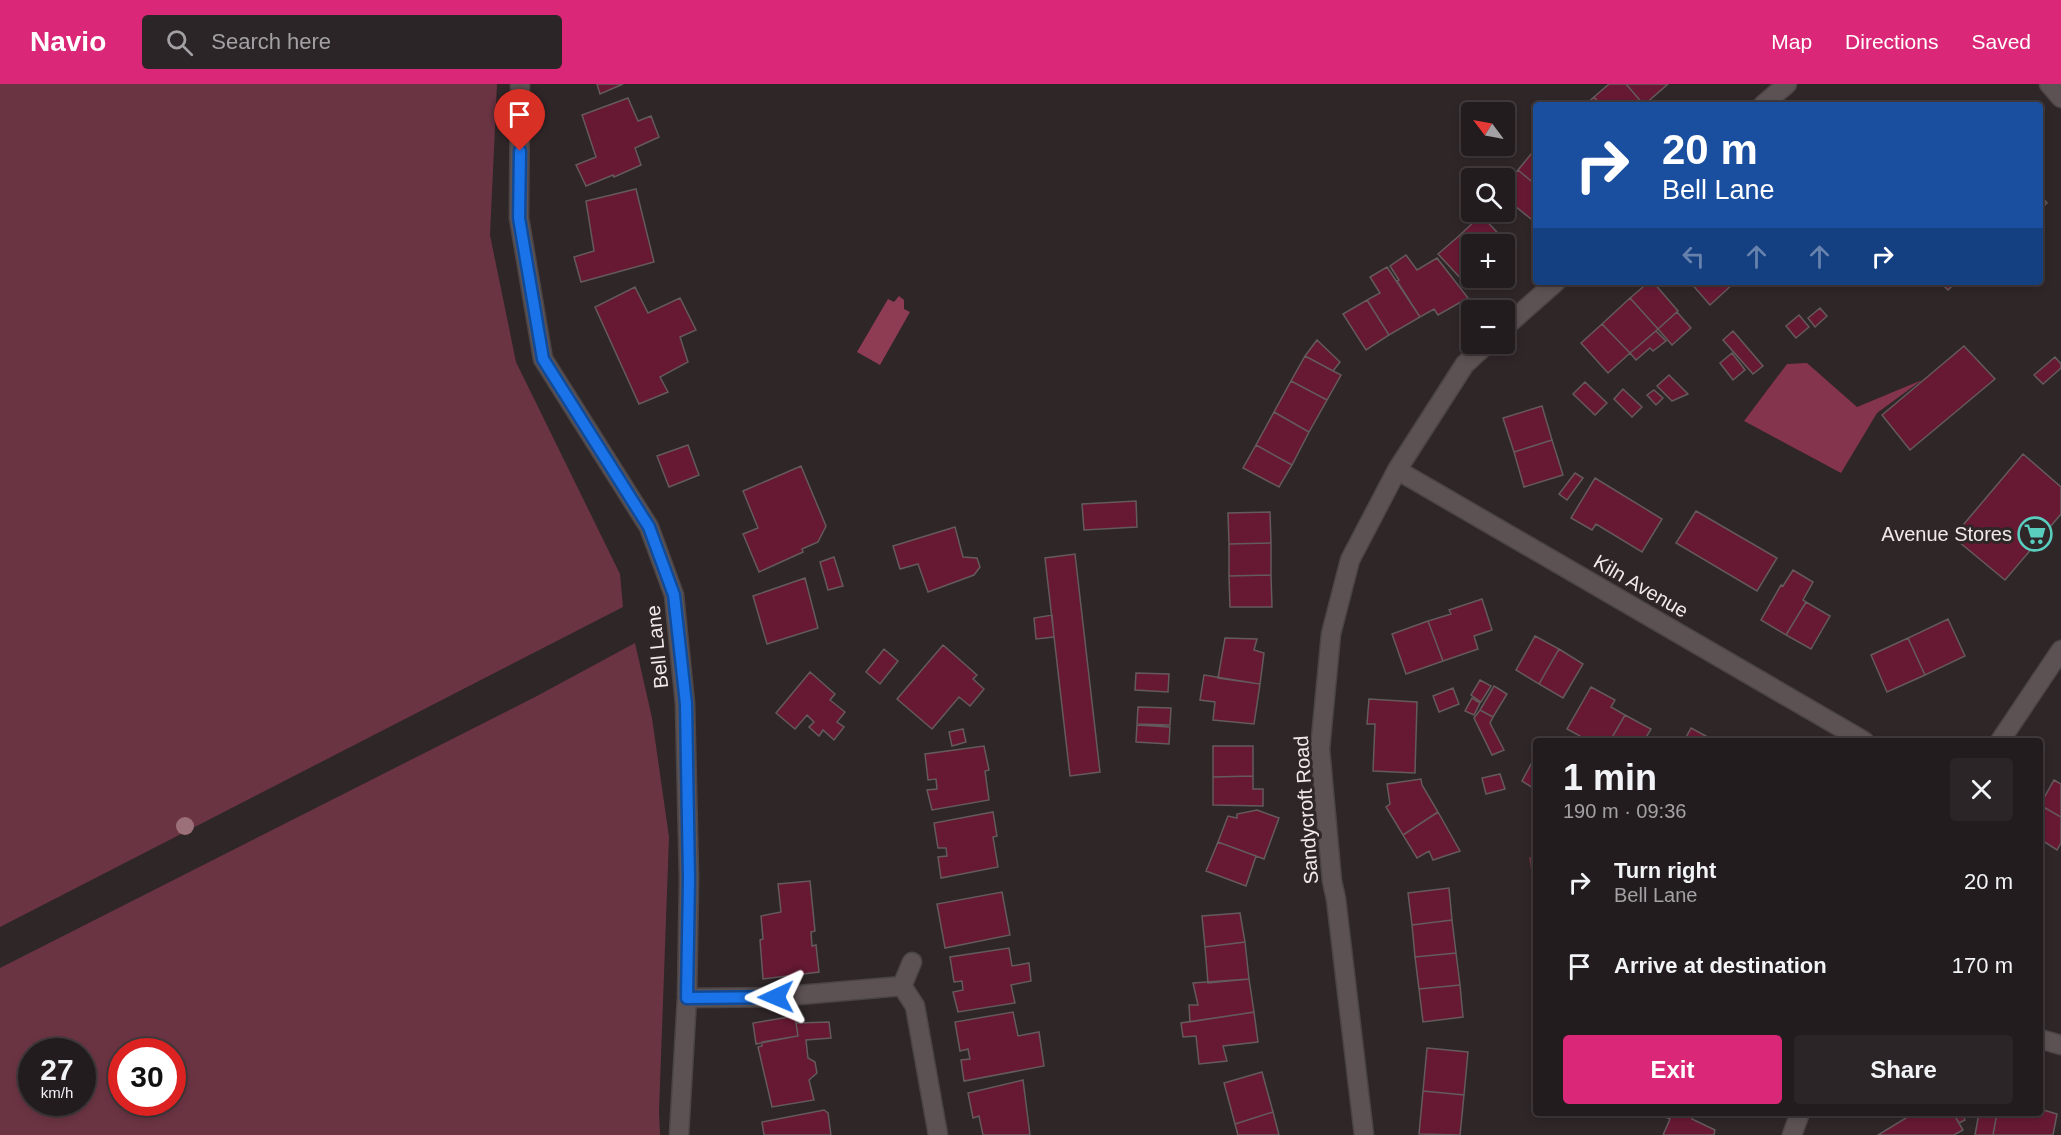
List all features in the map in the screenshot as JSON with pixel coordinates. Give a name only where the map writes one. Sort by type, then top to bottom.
[{"type":"street","name":"Bell Lane","points":[[520,84],[519,218],[543,359],[649,527],[674,595],[686,704],[689,879],[687,998],[679,1135]]},
{"type":"street","points":[[1766,102],[1787,84]]},
{"type":"street","points":[[2049,84],[2061,98]]},
{"type":"street","points":[[1515,317],[1553,285]]},
{"type":"street","name":"Sandycroft Road","points":[[1364,1135],[1332,881],[1320,748],[1331,634],[1350,560],[1397,470],[1465,364],[1476,354]]},
{"type":"street","name":"Kiln Avenue","points":[[1397,470],[1859,738]]},
{"type":"street","points":[[2002,738],[2061,650]]},
{"type":"street","points":[[902,986],[912,962]]},
{"type":"street","points":[[687,998],[776,997],[902,986]]},
{"type":"street","points":[[902,986],[915,1006],[938,1135]]},
{"type":"street","points":[[2043,1040],[2061,1045]]},
{"type":"street","points":[[1792,1135],[1799,1116]]},
{"type":"shaded area","points":[[0,84],[497,84],[490,235],[516,362],[620,574],[623,607],[0,927]]},
{"type":"shaded area","points":[[899,296],[904,300],[904,309],[910,312],[880,365],[857,352],[888,299],[894,302]]},
{"type":"shaded area","points":[[1807,363],[1857,407],[1922,380],[1877,413],[1841,473],[1744,421],[1787,364]]},
{"type":"shaded area","points":[[635,643],[652,718],[669,837],[660,1135],[0,1135],[0,968],[537,696]]},
{"type":"shaded area","points":[[1529,857],[1533,858],[1533,883]]},
{"type":"building","points":[[597,84],[623,84],[600,94]]},
{"type":"building","points":[[1609,84],[1626,84],[1641,102],[1598,102],[1594,97]]},
{"type":"building","points":[[1626,84],[1668,84],[1647,102],[1641,102]]},
{"type":"building","points":[[1594,97],[1598,102],[1588,102]]},
{"type":"building","points":[[628,98],[638,121],[651,116],[659,137],[635,148],[641,165],[586,186],[576,165],[596,157],[582,115]]},
{"type":"building","points":[[1533,152],[1533,182],[1518,170]]},
{"type":"building","points":[[1518,170],[1533,182],[1533,217],[1531,219],[1515,206],[1515,173]]},
{"type":"building","points":[[636,189],[654,262],[581,282],[574,257],[594,251],[586,201]]},
{"type":"building","points":[[1474,222],[1488,222],[1499,234],[1461,234]]},
{"type":"building","points":[[1461,236],[1461,279],[1438,254]]},
{"type":"building","points":[[1406,255],[1417,270],[1437,258],[1468,298],[1438,315],[1434,309],[1420,317],[1390,266]]},
{"type":"building","points":[[1387,267],[1420,317],[1389,335],[1367,300],[1380,293],[1370,277]]},
{"type":"building","points":[[1645,285],[1656,285],[1678,311],[1658,329],[1630,298]]},
{"type":"building","points":[[1693,285],[1732,285],[1710,305]]},
{"type":"building","points":[[1943,285],[1953,285],[1948,290]]},
{"type":"building","points":[[635,287],[648,313],[680,298],[696,330],[680,337],[688,362],[660,377],[668,392],[639,404],[595,307]]},
{"type":"building","points":[[1630,298],[1658,329],[1630,353],[1602,324]]},
{"type":"building","points":[[1367,300],[1389,335],[1366,350],[1343,314]]},
{"type":"building","points":[[1820,308],[1827,316],[1815,327],[1808,318]]},
{"type":"building","points":[[1677,312],[1691,328],[1672,345],[1658,329]]},
{"type":"building","points":[[1799,315],[1809,327],[1796,338],[1786,326]]},
{"type":"building","points":[[1602,324],[1630,353],[1608,373],[1581,343]]},
{"type":"building","points":[[1656,331],[1666,341],[1653,351],[1650,348],[1636,360],[1630,353]]},
{"type":"building","points":[[1733,331],[1763,366],[1753,374],[1723,340]]},
{"type":"building","points":[[1317,340],[1340,362],[1333,371],[1305,356]]},
{"type":"building","points":[[1964,346],[1995,379],[1910,450],[1882,415]]},
{"type":"building","points":[[1732,353],[1745,370],[1733,380],[1720,363]]},
{"type":"building","points":[[1305,356],[1341,375],[1327,400],[1291,381]]},
{"type":"building","points":[[2055,357],[2061,364],[2061,368],[2043,384],[2034,375]]},
{"type":"building","points":[[1669,375],[1688,394],[1672,401],[1657,386]]},
{"type":"building","points":[[1291,381],[1327,400],[1309,432],[1274,412]]},
{"type":"building","points":[[1585,382],[1607,403],[1595,415],[1573,394]]},
{"type":"building","points":[[1623,389],[1642,407],[1632,417],[1614,399]]},
{"type":"building","points":[[1654,390],[1663,398],[1656,405],[1647,395]]},
{"type":"building","points":[[1542,406],[1552,440],[1514,452],[1503,418]]},
{"type":"building","points":[[1274,412],[1309,432],[1292,465],[1256,445]]},
{"type":"building","points":[[1552,440],[1563,475],[1524,487],[1514,452]]},
{"type":"building","points":[[688,445],[699,475],[669,487],[657,456]]},
{"type":"building","points":[[1256,445],[1292,465],[1279,487],[1243,468]]},
{"type":"building","points":[[2023,454],[2061,487],[2061,514],[2005,580],[1953,537]]},
{"type":"building","points":[[801,466],[826,526],[818,542],[802,549],[803,552],[759,572],[743,534],[758,528],[743,491]]},
{"type":"building","points":[[1575,473],[1583,478],[1567,500],[1559,494]]},
{"type":"building","points":[[1595,478],[1662,519],[1642,552],[1596,524],[1592,530],[1571,518]]},
{"type":"building","points":[[1136,501],[1137,527],[1084,530],[1082,504]]},
{"type":"building","points":[[1696,511],[1777,558],[1757,591],[1676,543]]},
{"type":"building","points":[[1270,512],[1271,543],[1229,544],[1228,513]]},
{"type":"building","points":[[955,527],[963,557],[977,558],[980,567],[974,575],[928,592],[918,564],[900,569],[893,546]]},
{"type":"building","points":[[1271,543],[1271,575],[1229,576],[1229,544]]},
{"type":"building","points":[[1075,554],[1100,772],[1070,776],[1045,558]]},
{"type":"building","points":[[834,557],[843,586],[828,590],[820,562]]},
{"type":"building","points":[[1793,570],[1813,582],[1803,600],[1806,602],[1786,635],[1761,620],[1781,585],[1783,586]]},
{"type":"building","points":[[1271,575],[1272,607],[1230,607],[1229,576]]},
{"type":"building","points":[[805,578],[818,628],[767,644],[753,596]]},
{"type":"building","points":[[1482,599],[1492,630],[1474,636],[1478,649],[1443,661],[1428,621],[1451,614],[1449,610]]},
{"type":"building","points":[[1806,602],[1830,616],[1811,649],[1786,635]]},
{"type":"building","points":[[1052,615],[1054,637],[1036,639],[1034,618]]},
{"type":"building","points":[[1948,619],[1965,656],[1925,675],[1908,638]]},
{"type":"building","points":[[1428,621],[1443,661],[1406,674],[1392,634]]},
{"type":"building","points":[[1535,636],[1559,649],[1539,684],[1516,670]]},
{"type":"building","points":[[1225,638],[1257,639],[1254,650],[1264,653],[1260,684],[1218,678]]},
{"type":"building","points":[[1908,638],[1925,675],[1887,692],[1871,655]]},
{"type":"building","points":[[943,645],[977,675],[973,679],[984,689],[970,706],[959,697],[932,729],[897,699]]},
{"type":"building","points":[[884,649],[898,661],[880,684],[866,672]]},
{"type":"building","points":[[1559,649],[1583,664],[1563,698],[1539,684]]},
{"type":"building","points":[[810,672],[835,694],[830,700],[845,712],[837,722],[844,727],[834,740],[823,730],[819,736],[809,727],[814,722],[807,715],[795,729],[776,713]]},
{"type":"building","points":[[1136,673],[1169,674],[1168,692],[1135,690]]},
{"type":"building","points":[[1204,675],[1260,684],[1254,724],[1213,720],[1215,702],[1200,700]]},
{"type":"building","points":[[1480,680],[1491,686],[1481,702],[1471,695]]},
{"type":"building","points":[[1494,686],[1507,694],[1493,717],[1480,710]]},
{"type":"building","points":[[1591,687],[1615,700],[1611,707],[1625,715],[1612,738],[1584,738],[1567,729]]},
{"type":"building","points":[[1453,688],[1459,704],[1439,712],[1433,696]]},
{"type":"building","points":[[1472,698],[1480,703],[1474,715],[1465,711]]},
{"type":"building","points":[[1369,699],[1417,702],[1415,773],[1373,771],[1375,724],[1367,724]]},
{"type":"building","points":[[1138,707],[1171,708],[1170,725],[1137,724]]},
{"type":"building","points":[[1480,710],[1493,717],[1490,723],[1504,750],[1492,755],[1474,718]]},
{"type":"building","points":[[1625,715],[1651,729],[1646,738],[1612,738]]},
{"type":"building","points":[[1137,725],[1170,727],[1169,744],[1136,742]]},
{"type":"building","points":[[1691,728],[1709,738],[1686,738]]},
{"type":"building","points":[[963,729],[966,742],[952,746],[949,732]]},
{"type":"building","points":[[984,746],[989,770],[985,771],[989,800],[932,810],[927,790],[937,789],[936,779],[928,780],[925,754]]},
{"type":"building","points":[[1213,746],[1253,746],[1253,776],[1213,777]]},
{"type":"building","points":[[1533,761],[1533,788],[1522,781]]},
{"type":"building","points":[[1500,774],[1505,789],[1486,794],[1482,778]]},
{"type":"building","points":[[1253,776],[1253,789],[1263,789],[1263,806],[1213,805],[1213,777]]},
{"type":"building","points":[[1421,779],[1422,785],[1438,812],[1403,835],[1386,807],[1390,804],[1387,784]]},
{"type":"building","points":[[2054,780],[2061,784],[2061,817],[2043,807],[2043,800]]},
{"type":"building","points":[[2043,807],[2061,817],[2061,843],[2057,850],[2043,841]]},
{"type":"building","points":[[1257,810],[1279,818],[1264,859],[1218,842],[1228,816],[1237,818],[1237,814]]},
{"type":"building","points":[[993,812],[997,836],[993,837],[998,867],[941,878],[938,857],[947,856],[946,848],[938,848],[934,823]]},
{"type":"building","points":[[1438,812],[1460,851],[1433,860],[1429,851],[1417,858],[1403,835]]},
{"type":"building","points":[[1218,842],[1256,856],[1246,886],[1206,871]]},
{"type":"building","points":[[810,881],[815,931],[811,932],[812,946],[816,945],[819,972],[763,979],[761,916],[781,912],[778,884]]},
{"type":"building","points":[[1449,888],[1452,920],[1412,925],[1408,893]]},
{"type":"building","points":[[1002,892],[1010,935],[945,948],[937,904]]},
{"type":"building","points":[[1240,913],[1245,942],[1205,947],[1202,916]]},
{"type":"building","points":[[1452,920],[1456,953],[1415,957],[1412,925]]},
{"type":"building","points":[[1245,942],[1249,979],[1208,983],[1205,947]]},
{"type":"building","points":[[1009,948],[1012,966],[1029,963],[1031,981],[1011,985],[1015,1003],[958,1012],[953,992],[963,990],[962,981],[954,982],[950,957]]},
{"type":"building","points":[[1456,953],[1460,985],[1419,989],[1415,957]]},
{"type":"building","points":[[1249,979],[1254,1012],[1190,1022],[1189,1005],[1198,1005],[1193,983]]},
{"type":"building","points":[[1460,985],[1463,1017],[1423,1022],[1419,989]]},
{"type":"building","points":[[1013,1012],[1018,1036],[1039,1032],[1044,1066],[964,1081],[961,1060],[970,1059],[968,1049],[960,1051],[955,1022]]},
{"type":"building","points":[[1254,1012],[1258,1042],[1223,1046],[1227,1061],[1199,1064],[1196,1036],[1183,1037],[1181,1023]]},
{"type":"building","points":[[795,1016],[798,1036],[756,1044],[753,1023]]},
{"type":"building","points":[[829,1022],[831,1038],[806,1040],[808,1058],[815,1062],[817,1073],[809,1080],[814,1100],[772,1107],[758,1047],[762,1046],[762,1042],[798,1036],[796,1023]]},
{"type":"building","points":[[1427,1048],[1468,1052],[1464,1095],[1423,1091]]},
{"type":"building","points":[[1262,1072],[1273,1112],[1235,1124],[1224,1083]]},
{"type":"building","points":[[1023,1080],[1030,1135],[983,1135],[979,1116],[973,1118],[968,1093]]},
{"type":"building","points":[[1423,1091],[1464,1095],[1460,1135],[1419,1134]]},
{"type":"building","points":[[824,1110],[828,1113],[831,1135],[764,1135],[762,1122]]},
{"type":"building","points":[[2043,1110],[2057,1114],[2053,1135],[1993,1135],[1996,1116],[2043,1116]]},
{"type":"building","points":[[1273,1112],[1279,1135],[1238,1135],[1235,1124]]},
{"type":"building","points":[[1663,1116],[1692,1116],[1692,1119],[1715,1130],[1714,1135],[1663,1135],[1670,1119]]},
{"type":"building","points":[[1909,1116],[1955,1116],[1963,1130],[1954,1135],[1878,1135]]},
{"type":"building","points":[[1955,1116],[1963,1116],[1965,1120],[1959,1123]]},
{"type":"building","points":[[1978,1116],[1996,1116],[1993,1135],[1975,1135]]},
{"type":"place","name":"Avenue Stores","points":[[2035,534]]},
{"type":"route","points":[[520,151],[519,218],[543,359],[649,527],[674,595],[686,704],[689,879],[687,998],[776,997]]}]
